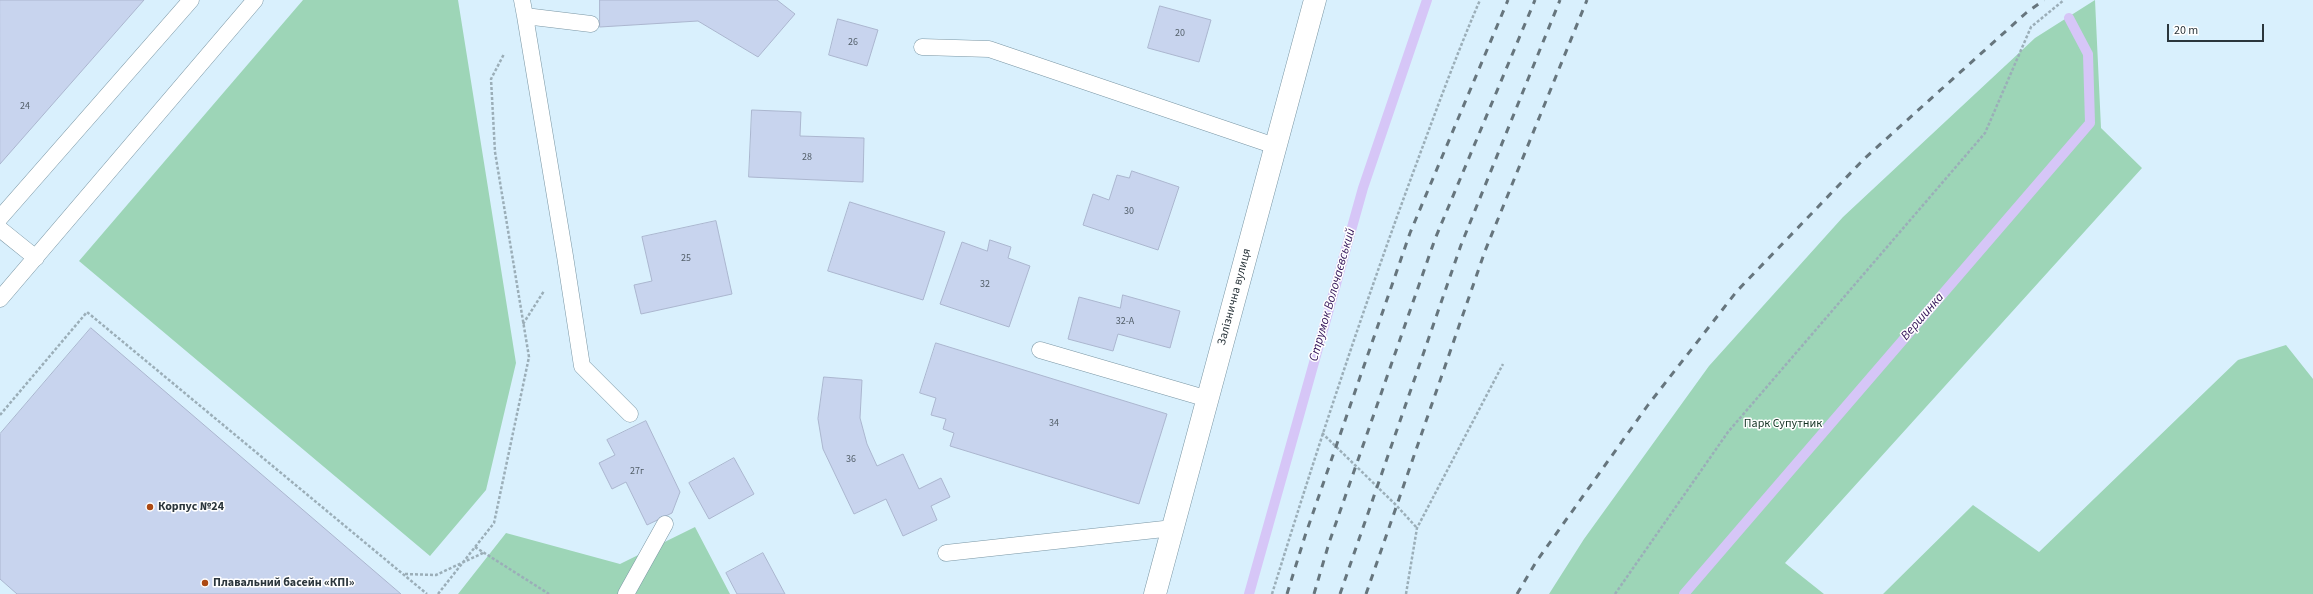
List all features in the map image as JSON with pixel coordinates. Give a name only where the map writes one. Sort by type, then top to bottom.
[{"type":"street","name":"Залізнична вулиця","points":[[1155,594],[1314,0]]},
{"type":"lane","points":[[0,218],[191,0]]},
{"type":"lane","points":[[0,299],[255,0]]},
{"type":"lane","points":[[591,24],[523,8],[582,366],[630,414]]},
{"type":"lane","points":[[922,47],[989,49],[1275,146]]},
{"type":"lane","points":[[0,229],[36,258]]},
{"type":"lane","points":[[1040,350],[1208,399]]},
{"type":"lane","points":[[626,594],[665,524]]},
{"type":"lane","points":[[946,553],[1173,528]]},
{"type":"path","points":[[1272,594],[1322,433],[1394,225],[1463,39],[1480,0]]},
{"type":"path","points":[[1614,594],[1728,432],[1985,133],[2032,27],[2064,0]]},
{"type":"path","points":[[438,594],[494,523],[528,357],[495,152],[492,79],[523,8]]},
{"type":"path","points":[[0,415],[87,312],[427,594]]},
{"type":"path","points":[[1406,594],[1417,528],[1503,364]]},
{"type":"path","points":[[1322,433],[1396,505],[1417,528]]},
{"type":"path","points":[[475,547],[549,594]]},
{"type":"path","points":[[404,574],[436,575],[483,552]]},
{"type":"green space","points":[[303,0],[458,0],[516,363],[486,490],[430,556],[79,261]]},
{"type":"green space","name":"Парк Супутник","points":[[2095,0],[2101,128],[2142,168],[1785,563],[1824,594],[1549,594],[1584,539],[1709,366],[1843,217],[2035,38]]},
{"type":"green space","points":[[2286,345],[2313,379],[2313,594],[1883,594],[1973,505],[2039,552],[2238,360]]},
{"type":"green space","points":[[695,527],[730,594],[458,594],[506,533],[620,564]]},
{"type":"building","points":[[0,0],[144,0],[0,164]]},
{"type":"building","points":[[600,0],[777,0],[795,14],[758,57],[698,21],[600,27]]},
{"type":"building","points":[[1160,6],[1211,20],[1199,62],[1148,48]]},
{"type":"building","points":[[838,19],[878,30],[867,66],[829,55]]},
{"type":"building","points":[[752,110],[801,112],[800,136],[864,138],[863,182],[749,177]]},
{"type":"building","points":[[1132,171],[1179,187],[1158,250],[1083,225],[1093,194],[1109,200],[1117,175],[1129,178]]},
{"type":"building","points":[[850,202],[945,232],[923,300],[828,271]]},
{"type":"building","points":[[716,221],[732,294],[641,314],[634,285],[652,281],[642,237]]},
{"type":"building","points":[[990,240],[1011,247],[1008,258],[1030,266],[1009,327],[940,304],[962,242],[987,251]]},
{"type":"building","points":[[1123,295],[1180,311],[1170,348],[1118,334],[1113,351],[1068,339],[1079,297],[1120,308]]},
{"type":"building","name":"Корпус №24","points":[[91,328],[401,594],[17,594],[0,579],[0,434]]},
{"type":"building","points":[[936,343],[1167,414],[1139,504],[950,446],[954,433],[943,429],[946,419],[931,415],[936,398],[920,393]]},
{"type":"building","points":[[824,377],[862,380],[860,418],[867,444],[877,466],[903,454],[919,489],[941,478],[950,497],[931,506],[937,520],[903,536],[886,499],[854,514],[823,449],[818,419]]},
{"type":"building","points":[[646,421],[680,492],[672,513],[647,525],[626,482],[612,489],[599,463],[615,455],[607,440]]},
{"type":"building","points":[[734,458],[754,494],[709,519],[689,483]]},
{"type":"building","points":[[763,553],[785,594],[737,594],[726,573]]},
{"type":"waterway","name":"Струмок Волочаєвський","points":[[1249,594],[1363,188],[1427,0]]},
{"type":"waterway","name":"Вершинка","points":[[1684,594],[2090,123],[2088,54],[2069,18]]},
{"type":"railway","points":[[1287,594],[1305,536],[1410,233],[1508,0]]},
{"type":"railway","points":[[1314,594],[1329,543],[1435,239],[1535,0]]},
{"type":"railway","points":[[1340,594],[1461,245],[1560,0]]},
{"type":"railway","points":[[1366,594],[1485,251],[1587,0]]},
{"type":"railway","points":[[1517,594],[1536,562],[1648,405],[1737,291],[1865,158],[2026,13],[2044,0]]},
{"type":"place","name":"Корпус №24","points":[[150,507]]},
{"type":"place","name":"Плавальний басейн «КПІ»","points":[[205,583]]}]
